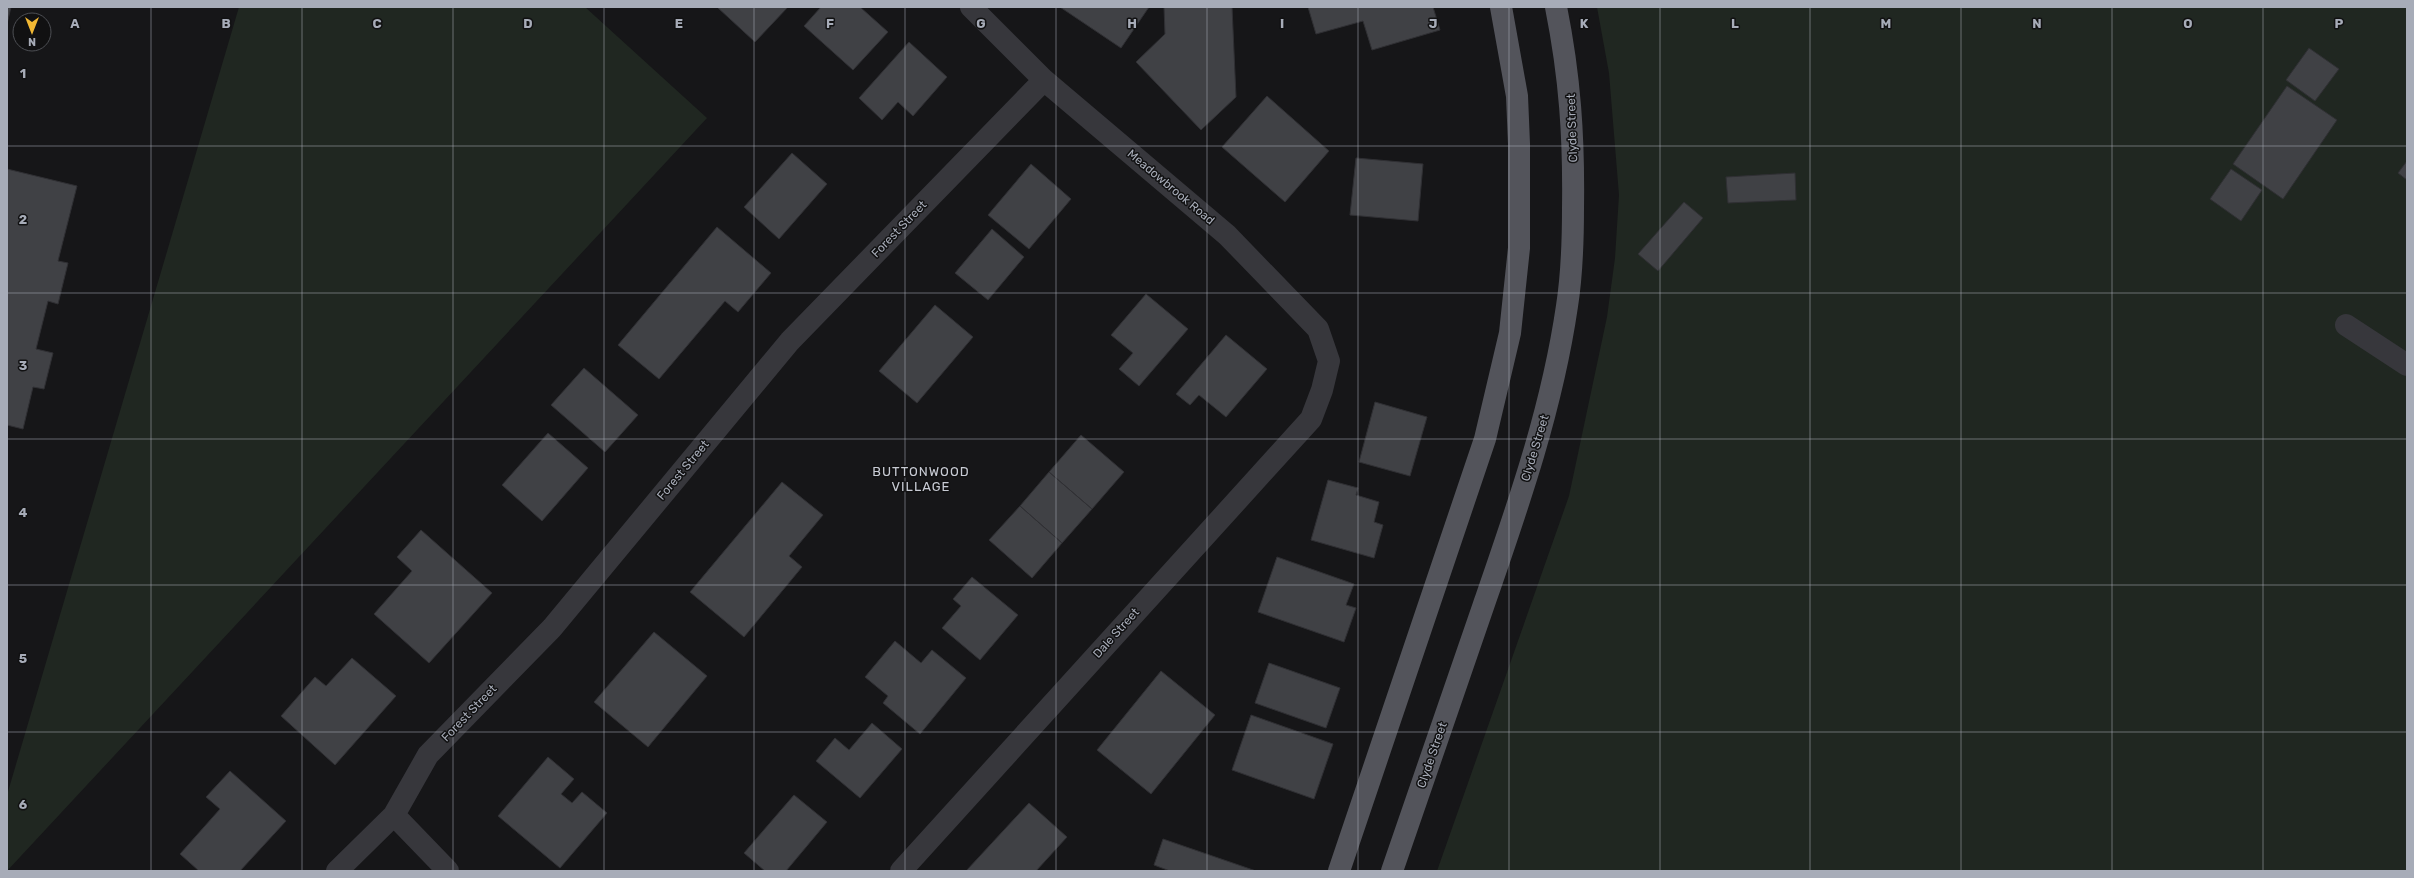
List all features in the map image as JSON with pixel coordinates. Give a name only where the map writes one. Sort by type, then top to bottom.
[{"type":"main road","points":[[1339,871],[1486,439],[1510,333],[1519,248],[1519,144],[1517,96],[1501,7]]},
{"type":"main road","name":"Clyde Street","points":[[1392,871],[1516,511],[1546,414],[1561,341],[1568,304],[1573,251],[1573,143],[1570,90],[1556,7]]},
{"type":"street","name":"Meadowbrook Road","points":[[971,7],[1044,80],[1227,235],[1318,329],[1329,361],[1322,390]]},
{"type":"street","name":"Forest Street","points":[[337,871],[394,815],[428,755],[552,628],[790,341],[1044,80]]},
{"type":"street","points":[[2346,325],[2407,365]]},
{"type":"street","name":"Dale Street","points":[[901,871],[1311,419],[1322,390]]},
{"type":"street","points":[[394,815],[448,871]]},
{"type":"shaded area","points":[[239,7],[585,7],[707,118],[7,871],[7,795]]},
{"type":"shaded area","points":[[1597,7],[2407,7],[2407,871],[1437,871],[1569,496],[1607,317],[1615,258],[1619,195],[1609,73]]},
{"type":"building","points":[[7,7],[11,7],[7,24]]},
{"type":"building","points":[[717,7],[788,7],[755,42]]},
{"type":"building","points":[[821,7],[860,7],[888,32],[853,70],[804,26]]},
{"type":"building","points":[[1060,7],[1149,7],[1121,48]]},
{"type":"building","points":[[1164,7],[1232,7],[1236,97],[1201,130],[1136,62],[1165,34]]},
{"type":"building","points":[[1308,7],[1433,7],[1440,30],[1372,50],[1363,21],[1316,34]]},
{"type":"building","points":[[909,42],[947,77],[913,116],[898,102],[882,120],[859,98]]},
{"type":"building","points":[[2309,48],[2339,69],[2315,101],[2286,80]]},
{"type":"building","points":[[2287,86],[2337,120],[2283,199],[2233,164]]},
{"type":"building","points":[[1267,96],[1329,151],[1285,202],[1222,147]]},
{"type":"building","points":[[792,153],[827,184],[779,239],[744,207]]},
{"type":"building","points":[[1356,158],[1423,164],[1418,221],[1350,215]]},
{"type":"building","points":[[2407,161],[2407,180],[2398,173]]},
{"type":"building","points":[[1031,164],[1071,199],[1029,249],[988,215]]},
{"type":"building","points":[[7,169],[77,186],[58,261],[68,263],[58,304],[48,301],[36,349],[53,353],[44,389],[33,387],[23,429],[7,425]]},
{"type":"building","points":[[2231,169],[2262,190],[2241,221],[2210,199]]},
{"type":"building","points":[[1795,173],[1796,200],[1728,203],[1726,177]]},
{"type":"building","points":[[1684,202],[1703,218],[1658,271],[1638,254]]},
{"type":"building","points":[[717,227],[771,273],[738,312],[725,301],[659,379],[618,345]]},
{"type":"building","points":[[992,229],[1024,257],[988,300],[955,273]]},
{"type":"building","points":[[1146,294],[1188,329],[1139,386],[1119,369],[1133,353],[1111,335]]},
{"type":"building","points":[[935,305],[973,337],[917,403],[879,371]]},
{"type":"building","points":[[1226,335],[1267,369],[1226,417],[1199,395],[1190,405],[1176,394]]},
{"type":"building","points":[[584,368],[638,415],[605,452],[551,405]]},
{"type":"building","points":[[1375,402],[1427,417],[1410,476],[1359,462]]},
{"type":"building","points":[[548,433],[588,468],[542,521],[502,485]]},
{"type":"building","points":[[1081,435],[1124,472],[1092,509],[1049,472]]},
{"type":"building","points":[[1049,472],[1092,509],[1062,543],[1020,506]]},
{"type":"building","points":[[1328,480],[1358,488],[1356,495],[1379,502],[1374,522],[1383,525],[1374,558],[1311,540]]},
{"type":"building","points":[[782,482],[823,515],[789,556],[802,567],[744,637],[690,592]]},
{"type":"building","points":[[1020,506],[1062,543],[1032,578],[989,540]]},
{"type":"building","points":[[421,530],[492,593],[429,663],[374,614],[412,571],[397,557]]},
{"type":"building","points":[[1277,557],[1354,584],[1346,605],[1356,608],[1344,642],[1258,612]]},
{"type":"building","points":[[972,577],[1018,615],[980,660],[942,628],[961,606],[953,599]]},
{"type":"building","points":[[654,632],[707,676],[648,747],[594,702]]},
{"type":"building","points":[[895,641],[921,663],[932,650],[966,678],[920,734],[883,703],[888,696],[865,677]]},
{"type":"building","points":[[352,658],[396,696],[335,765],[281,716],[315,677],[326,686]]},
{"type":"building","points":[[1269,663],[1340,688],[1326,728],[1255,703]]},
{"type":"building","points":[[1161,671],[1215,715],[1151,794],[1097,750]]},
{"type":"building","points":[[1251,715],[1333,744],[1314,799],[1232,770]]},
{"type":"building","points":[[872,723],[902,749],[860,798],[816,761],[835,738],[849,750]]},
{"type":"building","points":[[548,757],[574,779],[561,794],[572,803],[582,792],[607,813],[560,868],[498,816]]},
{"type":"building","points":[[230,771],[286,821],[240,871],[199,871],[180,854],[220,809],[206,797]]},
{"type":"building","points":[[794,795],[827,822],[786,871],[765,871],[744,853]]},
{"type":"building","points":[[1029,803],[1067,837],[1036,871],[966,871]]},
{"type":"building","points":[[1163,839],[1256,871],[1170,871],[1154,865]]},
{"type":"district","name":"BUTTONWOOD VILLAGE","points":[[921,478]]}]
